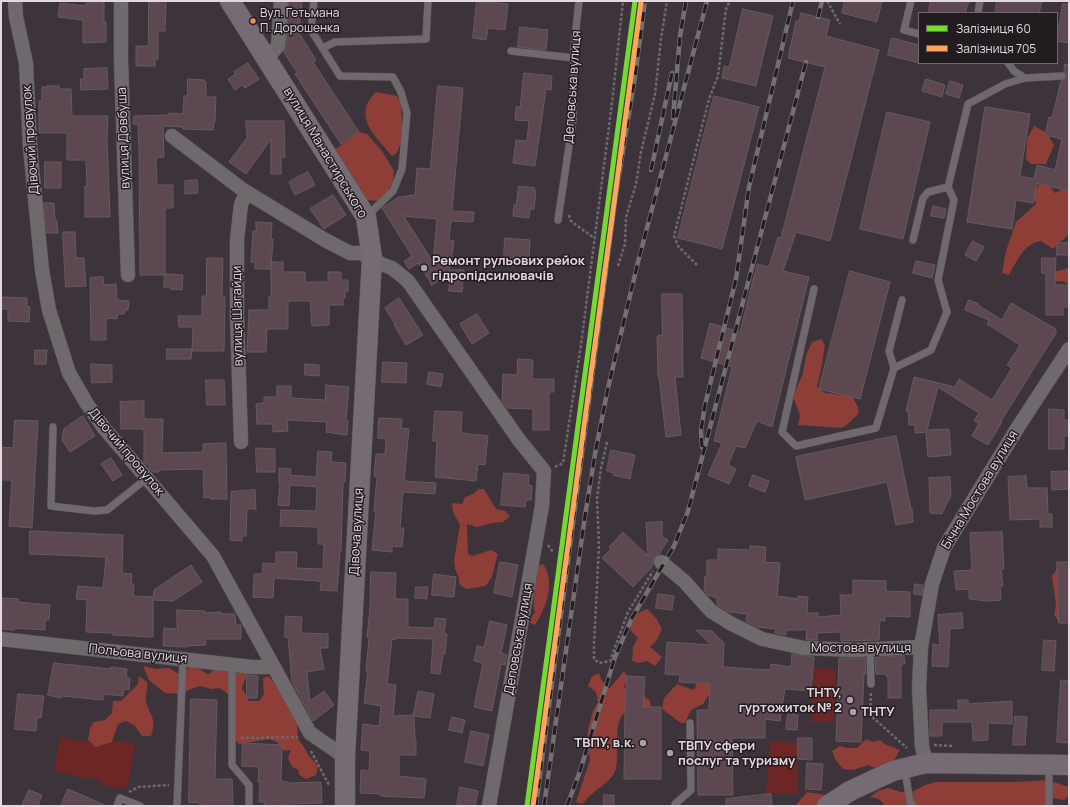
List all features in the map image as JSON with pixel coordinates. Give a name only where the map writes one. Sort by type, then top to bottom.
[{"type":"main road","name":"вулиця Манастирського","points":[[230,1],[366,217],[372,258]]},
{"type":"main road","name":"Дівоча вулиця","points":[[339,799],[345,757],[372,258]]},
{"type":"main road","points":[[827,806],[850,791],[893,771],[926,763],[1069,765]]},
{"type":"street","name":"Дівочий провулок","points":[[15,1],[16,17],[26,63],[30,147],[42,270],[48,310],[68,373],[104,428],[213,556],[274,668],[307,735],[345,757]]},
{"type":"street","name":"вулиця Довбуша","points":[[122,1],[121,60],[128,275]]},
{"type":"street","points":[[267,58],[278,46],[281,1]]},
{"type":"street","points":[[172,136],[247,192],[325,240],[350,253],[360,253],[372,258],[381,264],[392,268],[408,281],[519,440],[544,471]]},
{"type":"street","name":"вулиця Шагайди","points":[[241,442],[237,315],[237,240],[241,204],[247,192]]},
{"type":"street","name":"Бічна Мостова вулиця","points":[[926,763],[922,746],[918,688],[921,647],[932,584],[944,548],[1018,427],[1069,349]]},
{"type":"street","name":"Деповська вулиця","points":[[489,806],[542,506],[544,471]]},
{"type":"street","name":"Мостова вулиця","points":[[661,562],[684,581],[711,611],[730,623],[762,639],[804,648],[870,649],[921,647]]},
{"type":"street","name":"Польова вулиця","points":[[1,639],[274,668]]},
{"type":"lane","points":[[314,1],[311,30],[340,76],[393,77],[401,92],[407,113],[402,169],[393,191],[366,217]]},
{"type":"lane","points":[[322,48],[335,42],[426,38],[428,1]]},
{"type":"lane","name":"Деповська вулиця","points":[[558,220],[573,118],[574,58],[579,1]]},
{"type":"lane","points":[[911,1],[904,30],[918,34]]},
{"type":"lane","points":[[978,12],[980,1]]},
{"type":"lane","points":[[511,51],[574,58]]},
{"type":"lane","points":[[1009,64],[1014,71],[1025,78]]},
{"type":"lane","points":[[894,368],[931,350],[947,312],[938,280],[954,200],[948,187],[968,104],[1005,84],[1025,78],[1062,76]]},
{"type":"lane","points":[[913,240],[923,198],[928,192],[948,187]]},
{"type":"lane","points":[[814,288],[782,432],[796,446],[876,428],[894,368],[889,351],[902,300]]},
{"type":"lane","points":[[53,427],[51,506],[94,511],[107,510],[146,478]]},
{"type":"lane","points":[[870,649],[871,684]]},
{"type":"lane","points":[[177,806],[184,659]]},
{"type":"lane","points":[[232,664],[232,765],[249,785],[249,806]]},
{"type":"lane","points":[[675,806],[675,804],[691,790],[690,722]]},
{"type":"lane","points":[[1049,765],[1049,806]]},
{"type":"lane","points":[[905,768],[910,802],[913,806]]},
{"type":"lane","points":[[117,806],[120,798],[140,806]]},
{"type":"path","points":[[544,471],[563,463],[612,103],[624,1]]},
{"type":"path","points":[[618,266],[624,244],[626,217],[636,184],[641,152],[655,94],[660,39],[667,1]]},
{"type":"path","points":[[697,265],[678,246],[674,236],[709,99],[718,76],[726,9],[730,1]]},
{"type":"path","points":[[827,1],[840,24]]},
{"type":"path","points":[[562,191],[570,221],[594,238]]},
{"type":"path","points":[[571,412],[575,413]]},
{"type":"path","points":[[607,442],[601,468],[598,499],[599,546],[594,659],[600,663],[610,661],[628,612],[650,574],[661,562]]},
{"type":"path","points":[[871,684],[870,715],[908,748]]},
{"type":"path","points":[[870,709],[890,709]]},
{"type":"path","points":[[232,738],[307,735],[339,799]]},
{"type":"path","points":[[120,798],[138,787],[177,784]]},
{"type":"shaded area","points":[[376,92],[397,96],[401,103],[402,141],[396,154],[392,156],[373,134],[366,118],[366,109],[369,101]]},
{"type":"shaded area","points":[[1034,126],[1047,133],[1054,145],[1046,164],[1031,164],[1026,159],[1027,139]]},
{"type":"shaded area","points":[[359,132],[367,134],[382,151],[394,171],[393,180],[385,199],[378,201],[366,200],[333,151]]},
{"type":"shaded area","points":[[1040,182],[1047,182],[1055,193],[1069,186],[1069,235],[1053,249],[1041,241],[1035,242],[1026,249],[1018,259],[1009,275],[1002,273],[1006,251],[1016,222],[1036,204],[1033,196]]},
{"type":"shaded area","points":[[1069,267],[1069,284],[1063,281],[1049,282],[1045,280],[1052,272]]},
{"type":"shaded area","points":[[822,339],[825,346],[817,387],[825,393],[852,396],[858,407],[859,413],[842,428],[798,425],[800,415],[793,397],[803,373],[806,355],[812,342]]},
{"type":"shaded area","points":[[479,489],[484,489],[496,509],[505,511],[510,516],[503,522],[477,527],[467,524],[468,554],[472,556],[491,550],[498,554],[492,576],[486,586],[466,589],[459,584],[459,578],[455,569],[454,560],[460,525],[453,512],[452,503],[462,504],[465,497],[473,494]]},
{"type":"shaded area","points":[[543,564],[549,578],[548,595],[543,611],[535,625],[530,623],[535,612],[535,572],[536,567]]},
{"type":"shaded area","points":[[1063,564],[1067,620],[1060,623],[1054,615],[1056,605],[1052,576]]},
{"type":"shaded area","points":[[647,609],[656,618],[662,629],[657,640],[650,647],[662,657],[655,666],[647,661],[638,663],[632,661],[633,647],[638,638],[631,631],[630,621],[638,613]]},
{"type":"shaded area","points":[[709,654],[712,690],[703,704],[691,710],[685,723],[681,723],[662,709],[664,698],[677,684],[694,690]]},
{"type":"shaded area","points":[[191,662],[207,674],[211,673],[216,665],[248,670],[242,688],[249,701],[259,701],[264,694],[263,678],[268,676],[282,692],[297,724],[298,739],[309,756],[318,766],[316,775],[306,779],[299,775],[298,769],[293,768],[288,758],[291,750],[284,751],[277,742],[270,739],[239,744],[230,735],[228,720],[230,696],[220,688],[212,689],[200,686],[178,694],[165,693],[149,680],[143,666],[156,669],[169,668],[177,673],[187,670]]},
{"type":"shaded area","points":[[814,668],[836,669],[834,722],[811,721]]},
{"type":"shaded area","points":[[624,671],[628,677],[624,687],[632,696],[644,696],[650,701],[651,708],[631,709],[623,713],[618,727],[617,762],[613,776],[582,804],[576,802],[590,760],[587,741],[588,729],[593,711],[598,702],[596,692],[588,686],[592,676],[599,673],[601,679],[609,689]]},
{"type":"shaded area","points":[[139,676],[147,682],[146,701],[153,721],[151,736],[142,736],[135,726],[126,721],[118,724],[112,742],[96,747],[88,740],[90,728],[94,722],[105,720],[112,713],[113,701],[121,701],[138,684]]},
{"type":"shaded area","points":[[60,737],[107,745],[108,740],[135,744],[127,789],[101,785],[102,780],[54,772]]},
{"type":"shaded area","points":[[866,739],[873,742],[880,740],[885,744],[900,750],[893,762],[877,769],[868,765],[853,770],[843,769],[835,759],[832,751],[840,746],[846,748],[857,748]]},
{"type":"shaded area","points":[[770,741],[797,743],[798,793],[766,793]]},
{"type":"shaded area","points":[[1047,780],[1069,787],[1069,795],[1064,800],[1052,798],[1043,806],[885,806],[879,799],[870,797],[878,791],[888,788],[901,792],[912,792],[925,785],[936,782],[1017,782]]},
{"type":"shaded area","points":[[807,792],[825,795],[825,799],[816,806],[797,806],[796,805]]},
{"type":"building","points":[[86,1],[104,1],[106,42],[83,43],[83,20],[58,17],[60,3],[86,6]]},
{"type":"building","points":[[149,1],[166,1],[165,31],[158,31],[158,59],[155,59],[155,66],[136,66],[136,46],[148,46]]},
{"type":"building","points":[[289,1],[302,1],[299,33],[316,60],[313,62],[359,132],[341,144],[295,74],[297,72],[284,53],[286,47]]},
{"type":"building","points":[[477,1],[508,4],[505,30],[488,28],[486,40],[473,38]]},
{"type":"building","points":[[845,1],[882,1],[877,22],[842,13]]},
{"type":"building","points":[[931,1],[969,1],[965,12],[928,12]]},
{"type":"building","points":[[997,1],[1042,1],[1039,12],[995,12]]},
{"type":"building","points":[[1063,4],[1069,4],[1069,43],[1058,41]]},
{"type":"building","points":[[743,9],[773,16],[756,86],[722,78],[724,66],[729,67]]},
{"type":"building","points":[[801,13],[830,20],[826,36],[879,50],[830,241],[796,232],[783,271],[809,277],[772,427],[757,421],[745,448],[736,446],[728,465],[736,469],[729,484],[708,475],[722,443],[714,441],[732,367],[701,358],[710,323],[740,332],[757,264],[769,267],[778,237],[781,238],[825,67],[788,58],[796,21],[799,21]]},
{"type":"building","points":[[520,27],[548,30],[546,50],[518,47]]},
{"type":"building","points":[[892,38],[918,45],[918,63],[888,55]]},
{"type":"building","points":[[248,63],[259,79],[245,88],[242,85],[235,90],[228,79],[236,74],[234,72]]},
{"type":"building","points":[[1065,64],[1069,65],[1069,191],[1037,183],[1033,203],[1016,200],[1012,229],[967,222],[985,107],[1030,114],[1020,176],[1034,179],[1037,165],[1055,170],[1062,139],[1045,135],[1049,117],[1052,118],[1061,81],[1067,78],[1064,71]]},
{"type":"building","points":[[107,68],[108,89],[81,90],[80,79],[84,79],[84,69]]},
{"type":"building","points":[[524,73],[552,76],[551,90],[546,89],[535,166],[513,163],[516,140],[527,141],[529,121],[515,120],[516,107],[520,107]]},
{"type":"building","points":[[188,79],[204,80],[204,82],[206,82],[206,97],[216,97],[215,122],[213,130],[183,129],[183,127],[163,126],[164,157],[156,158],[157,185],[173,185],[173,208],[165,208],[165,275],[140,275],[139,148],[138,124],[133,124],[134,116],[169,115],[169,113],[183,114],[184,96],[187,96]]},
{"type":"building","points":[[926,79],[945,85],[942,97],[922,91]]},
{"type":"building","points":[[950,81],[963,85],[959,98],[946,94]]},
{"type":"building","points":[[59,86],[59,89],[71,89],[72,116],[108,116],[107,139],[110,217],[85,217],[85,186],[87,186],[86,160],[67,160],[67,133],[39,133],[39,101],[42,101],[42,87]]},
{"type":"building","points":[[438,86],[463,88],[452,211],[474,212],[473,222],[451,221],[449,240],[454,241],[449,274],[431,286],[431,283],[418,263],[409,269],[404,261],[412,256],[382,208],[399,197],[415,195],[417,168],[430,169]],"holes":[[[404,216],[437,219],[433,262]]]},
{"type":"building","points":[[714,96],[759,107],[722,249],[678,238]]},
{"type":"building","points":[[887,112],[930,122],[903,239],[860,229]]},
{"type":"building","points":[[246,121],[284,121],[285,157],[281,157],[281,174],[271,174],[271,139],[246,174],[229,162],[247,138]]},
{"type":"building","points":[[45,162],[61,162],[61,188],[45,188]]},
{"type":"building","points":[[308,172],[315,185],[295,195],[289,182]]},
{"type":"building","points":[[197,180],[198,193],[185,194],[185,181]]},
{"type":"building","points":[[519,186],[535,188],[534,190],[536,191],[534,209],[530,209],[529,218],[513,216]]},
{"type":"building","points":[[333,195],[346,215],[324,229],[310,209]]},
{"type":"building","points":[[44,203],[54,203],[55,221],[57,221],[58,233],[47,233]]},
{"type":"building","points":[[933,206],[946,209],[944,218],[931,216]]},
{"type":"building","points":[[256,222],[272,223],[271,239],[273,239],[271,269],[255,269],[255,262],[251,262],[253,231],[256,231]]},
{"type":"building","points":[[63,232],[75,232],[76,258],[84,258],[86,286],[66,287]]},
{"type":"building","points":[[505,238],[530,240],[529,261],[504,259]]},
{"type":"building","points":[[973,241],[984,247],[976,261],[965,255]]},
{"type":"building","points":[[1057,243],[1069,243],[1069,255],[1057,255]]},
{"type":"building","points":[[207,258],[223,258],[222,296],[224,296],[225,299],[224,351],[192,351],[193,327],[179,327],[178,316],[202,316],[202,296],[206,296]]},
{"type":"building","points":[[1042,258],[1056,258],[1055,285],[1069,285],[1069,307],[1063,307],[1063,315],[1046,315],[1046,273],[1042,273]]},
{"type":"building","points":[[916,261],[935,265],[932,278],[913,273]]},
{"type":"building","points":[[271,262],[283,262],[283,272],[305,272],[305,282],[328,282],[328,272],[341,272],[341,280],[348,280],[348,291],[345,291],[343,305],[329,305],[329,325],[312,326],[310,301],[288,301],[288,329],[267,329],[266,352],[247,352],[249,310],[269,310],[269,296],[271,296]]},
{"type":"building","points":[[451,270],[464,270],[462,292],[449,291]]},
{"type":"building","points":[[850,271],[890,282],[860,399],[819,389]]},
{"type":"building","points":[[165,274],[183,275],[182,290],[164,287]]},
{"type":"building","points":[[103,277],[104,285],[116,284],[117,300],[129,301],[128,310],[125,310],[124,314],[118,314],[117,319],[106,318],[106,340],[91,340],[90,278]]},
{"type":"building","points":[[662,294],[682,294],[683,377],[675,377],[681,435],[666,437],[658,377],[657,336],[662,335]]},
{"type":"building","points":[[1,297],[27,298],[27,306],[30,307],[29,322],[8,321],[8,309],[1,309]]},
{"type":"building","points":[[399,298],[423,335],[406,345],[385,308]]},
{"type":"building","points":[[969,300],[979,304],[978,305],[1002,320],[1011,303],[1056,329],[1056,333],[1001,421],[1002,422],[988,445],[972,436],[979,423],[974,421],[979,413],[938,387],[927,430],[949,429],[951,455],[928,457],[926,432],[915,433],[915,425],[909,425],[908,411],[906,411],[914,377],[955,387],[959,379],[992,400],[1012,368],[1007,365],[1020,345],[987,324],[989,320],[965,310]]},
{"type":"building","points":[[477,314],[489,333],[472,344],[460,324]]},
{"type":"building","points":[[167,349],[192,349],[191,359],[167,359]]},
{"type":"building","points":[[35,350],[47,350],[46,364],[35,364]]},
{"type":"building","points":[[518,359],[533,360],[532,379],[554,379],[554,392],[549,392],[549,430],[533,430],[533,409],[507,408],[502,401],[503,374],[517,375]]},
{"type":"building","points":[[383,362],[407,363],[406,383],[382,382]]},
{"type":"building","points":[[91,364],[112,365],[112,382],[92,383]]},
{"type":"building","points":[[305,364],[319,365],[319,376],[305,375]]},
{"type":"building","points":[[429,372],[443,374],[441,387],[427,384]]},
{"type":"building","points":[[206,380],[224,380],[225,405],[207,405]]},
{"type":"building","points":[[326,385],[349,387],[346,421],[348,421],[347,435],[326,432],[327,422],[287,420],[288,431],[273,432],[273,424],[257,424],[256,404],[264,403],[264,397],[277,397],[277,386],[291,386],[291,398],[325,400]]},
{"type":"building","points":[[144,401],[144,419],[163,419],[162,453],[203,452],[203,444],[226,443],[227,499],[210,499],[210,497],[204,498],[203,469],[159,470],[159,472],[153,472],[149,468],[149,464],[144,462],[144,429],[121,429],[120,402]]},
{"type":"building","points":[[1049,409],[1064,410],[1064,420],[1069,420],[1069,436],[1064,436],[1064,449],[1049,449]]},
{"type":"building","points":[[435,411],[462,412],[461,433],[488,436],[485,465],[478,464],[476,481],[435,477],[437,441],[433,441]]},
{"type":"building","points":[[83,416],[95,436],[70,452],[62,440],[64,429]]},
{"type":"building","points":[[379,418],[402,419],[401,428],[409,429],[404,481],[436,483],[435,494],[403,492],[400,528],[404,528],[402,547],[392,546],[392,552],[372,550],[376,511],[374,511],[377,477],[374,476],[376,454],[385,454],[386,439],[378,438]]},
{"type":"building","points":[[15,420],[38,421],[32,528],[9,526],[12,480],[1,480],[1,447],[13,448]]},
{"type":"building","points":[[896,436],[911,509],[912,508],[913,522],[896,525],[887,482],[805,500],[796,457]]},
{"type":"building","points":[[256,448],[275,449],[275,472],[257,472]]},
{"type":"building","points":[[611,450],[635,455],[630,479],[613,475],[614,473],[607,471]]},
{"type":"building","points":[[318,451],[332,452],[331,462],[346,463],[345,482],[343,482],[341,551],[337,591],[320,590],[321,582],[318,581],[274,578],[273,598],[253,597],[254,574],[262,574],[263,563],[276,564],[276,552],[297,552],[296,568],[323,569],[324,544],[318,544],[318,527],[280,526],[281,510],[316,511],[317,487],[290,485],[289,506],[278,505],[280,483],[279,468],[291,469],[290,475],[316,477]]},
{"type":"building","points":[[111,458],[122,475],[113,481],[101,464]]},
{"type":"building","points":[[1069,471],[1069,489],[1052,490],[1051,472]]},
{"type":"building","points":[[504,473],[529,475],[528,485],[532,486],[531,500],[526,500],[525,507],[501,505]]},
{"type":"building","points":[[753,475],[769,481],[765,492],[749,486]]},
{"type":"building","points":[[1026,476],[1027,488],[1047,488],[1048,514],[1052,514],[1052,527],[1040,527],[1040,519],[1010,520],[1008,477]]},
{"type":"building","points":[[950,477],[951,495],[942,514],[930,513],[929,478]]},
{"type":"building","points":[[255,490],[256,509],[247,509],[246,536],[242,536],[242,541],[230,540],[231,492]]},
{"type":"building","points":[[662,522],[662,537],[668,540],[659,554],[654,557],[653,564],[649,571],[633,587],[602,558],[611,549],[609,547],[623,532],[648,556],[646,523]]},
{"type":"building","points":[[30,531],[123,535],[122,573],[132,574],[131,584],[134,584],[133,596],[153,597],[154,590],[191,565],[202,582],[173,601],[153,600],[153,637],[86,632],[87,600],[76,599],[78,586],[103,588],[106,557],[30,554]]},
{"type":"building","points":[[1002,532],[1004,569],[1001,569],[1003,586],[1000,586],[1001,600],[989,601],[969,599],[969,589],[956,590],[954,571],[972,570],[970,533]]},
{"type":"building","points":[[750,546],[766,547],[765,562],[780,563],[777,596],[798,599],[798,596],[808,597],[807,613],[818,613],[818,617],[841,615],[840,595],[853,595],[853,580],[886,581],[886,591],[910,592],[910,617],[885,616],[885,621],[880,620],[879,640],[841,641],[841,632],[817,633],[817,640],[806,640],[807,630],[786,630],[786,635],[775,633],[776,629],[757,627],[746,621],[747,614],[729,612],[717,605],[717,598],[708,595],[704,590],[705,576],[707,576],[707,560],[718,560],[718,549],[750,550]]},
{"type":"building","points":[[500,562],[518,565],[512,597],[494,593]]},
{"type":"building","points":[[1057,562],[1069,562],[1069,623],[1059,623]]},
{"type":"building","points":[[371,572],[396,573],[395,599],[408,599],[408,627],[434,628],[435,618],[446,619],[444,633],[447,634],[445,654],[443,654],[440,674],[431,673],[433,639],[392,639],[387,684],[396,685],[393,716],[413,715],[418,691],[434,694],[430,718],[414,716],[416,755],[399,755],[399,776],[426,779],[424,798],[381,796],[381,794],[360,793],[361,770],[369,771],[370,751],[361,750],[363,724],[379,726],[381,706],[364,703],[368,671],[366,671],[369,638],[367,637],[370,608]]},
{"type":"building","points":[[434,574],[456,577],[454,597],[432,595]]},
{"type":"building","points":[[915,584],[923,585],[922,595],[914,594]]},
{"type":"building","points":[[416,587],[428,587],[427,599],[415,598]]},
{"type":"building","points":[[658,594],[674,596],[672,610],[656,608]]},
{"type":"building","points":[[3,598],[19,599],[18,602],[50,605],[49,620],[45,620],[45,630],[15,628],[14,630],[1,629]]},
{"type":"building","points":[[177,610],[235,614],[236,625],[241,625],[241,639],[205,639],[206,645],[187,647],[163,646],[164,628],[177,629]]},
{"type":"building","points":[[962,613],[963,628],[950,629],[948,667],[932,666],[933,644],[940,645],[938,615]]},
{"type":"building","points":[[286,616],[302,617],[301,633],[328,634],[328,648],[320,648],[324,669],[307,672],[310,701],[324,691],[334,705],[313,721],[292,682],[288,637],[285,637]]},
{"type":"building","points":[[490,621],[507,625],[501,653],[507,655],[505,665],[501,664],[492,711],[474,707],[483,663],[474,661],[477,646],[484,647]]},
{"type":"building","points":[[696,630],[712,631],[724,643],[723,667],[770,670],[771,664],[791,667],[792,654],[814,657],[811,691],[785,689],[780,721],[765,719],[765,738],[732,738],[733,795],[698,795],[697,710],[709,710],[710,684],[679,682],[680,675],[665,674],[667,642],[711,645]]},
{"type":"building","points":[[1044,640],[1056,641],[1054,671],[1042,670]]},
{"type":"building","points":[[904,656],[905,664],[901,664],[901,698],[888,698],[888,676],[886,676],[886,674],[876,674],[875,658]]},
{"type":"building","name":"ТНТУ, гуртожиток № 2","points":[[865,658],[866,674],[864,674],[861,742],[836,741],[839,659]]},
{"type":"building","points":[[54,663],[111,669],[111,667],[127,669],[126,678],[130,678],[129,690],[124,689],[123,696],[103,694],[103,700],[62,696],[61,698],[48,695]]},
{"type":"building","points":[[247,675],[258,676],[257,698],[247,698]]},
{"type":"building","name":"ТВПУ, в.к.","points":[[627,676],[645,677],[643,707],[661,707],[661,779],[624,779]]},
{"type":"building","points":[[1061,680],[1069,681],[1069,743],[1057,742]]},
{"type":"building","points":[[18,694],[44,696],[41,718],[37,718],[36,731],[15,729]]},
{"type":"building","points":[[191,699],[217,700],[215,779],[232,779],[233,806],[200,806],[200,803],[189,802]]},
{"type":"building","points":[[958,700],[968,700],[968,704],[1012,701],[1012,724],[988,723],[988,740],[973,741],[972,722],[942,722],[942,736],[930,736],[930,710],[958,710]]},
{"type":"building","points":[[788,714],[798,715],[797,730],[786,729]]},
{"type":"building","points":[[1015,716],[1027,717],[1025,745],[1013,745]]},
{"type":"building","points":[[452,717],[465,720],[462,733],[449,730]]},
{"type":"building","points":[[471,731],[489,735],[483,766],[465,762]]},
{"type":"building","points":[[798,738],[812,738],[812,760],[798,759]]},
{"type":"building","points":[[243,743],[282,745],[281,781],[288,783],[321,782],[322,803],[264,806],[265,802],[259,802],[259,767],[242,766]]},
{"type":"building","points":[[807,763],[823,764],[821,790],[806,789]]},
{"type":"building","points":[[460,787],[478,791],[475,806],[457,806]]},
{"type":"building","points":[[68,789],[107,806],[61,806]]},
{"type":"building","points":[[29,790],[42,795],[38,806],[22,806]]},
{"type":"building","points":[[771,794],[772,806],[726,806],[726,799]]},
{"type":"building","points":[[604,795],[614,795],[614,806],[604,806]]},
{"type":"railway","points":[[536,806],[616,194],[635,77],[645,1]]},
{"type":"railway","points":[[673,118],[680,36],[686,1]]},
{"type":"railway","points":[[544,806],[585,516],[608,388],[638,262],[707,1]]},
{"type":"railway","points":[[702,447],[701,431],[705,405],[736,279],[749,187],[793,1]]},
{"type":"railway","points":[[818,17],[822,1]]},
{"type":"railway","points":[[567,806],[580,771],[615,657],[632,618],[674,546],[688,511],[806,62]]},
{"type":"railway","points":[[651,170],[672,73]]},
{"type":"rail line","name":"60","points":[[527,806],[635,1]]},
{"type":"rail line","name":"705","points":[[533,806],[641,2]]},
{"type":"place","name":"Вул. Гетьмана П. Дорошенка","points":[[253,21]]},
{"type":"place","name":"Ремонт рульових рейок гідропідсилювачів","points":[[424,268]]},
{"type":"place","name":"ТНТУ, гуртожиток № 2","points":[[850,700]]},
{"type":"place","name":"ТНТУ","points":[[853,712]]},
{"type":"place","name":"ТВПУ, в.к.","points":[[643,743]]},
{"type":"place","name":"ТВПУ сфери послуг та туризму","points":[[670,753]]}]
